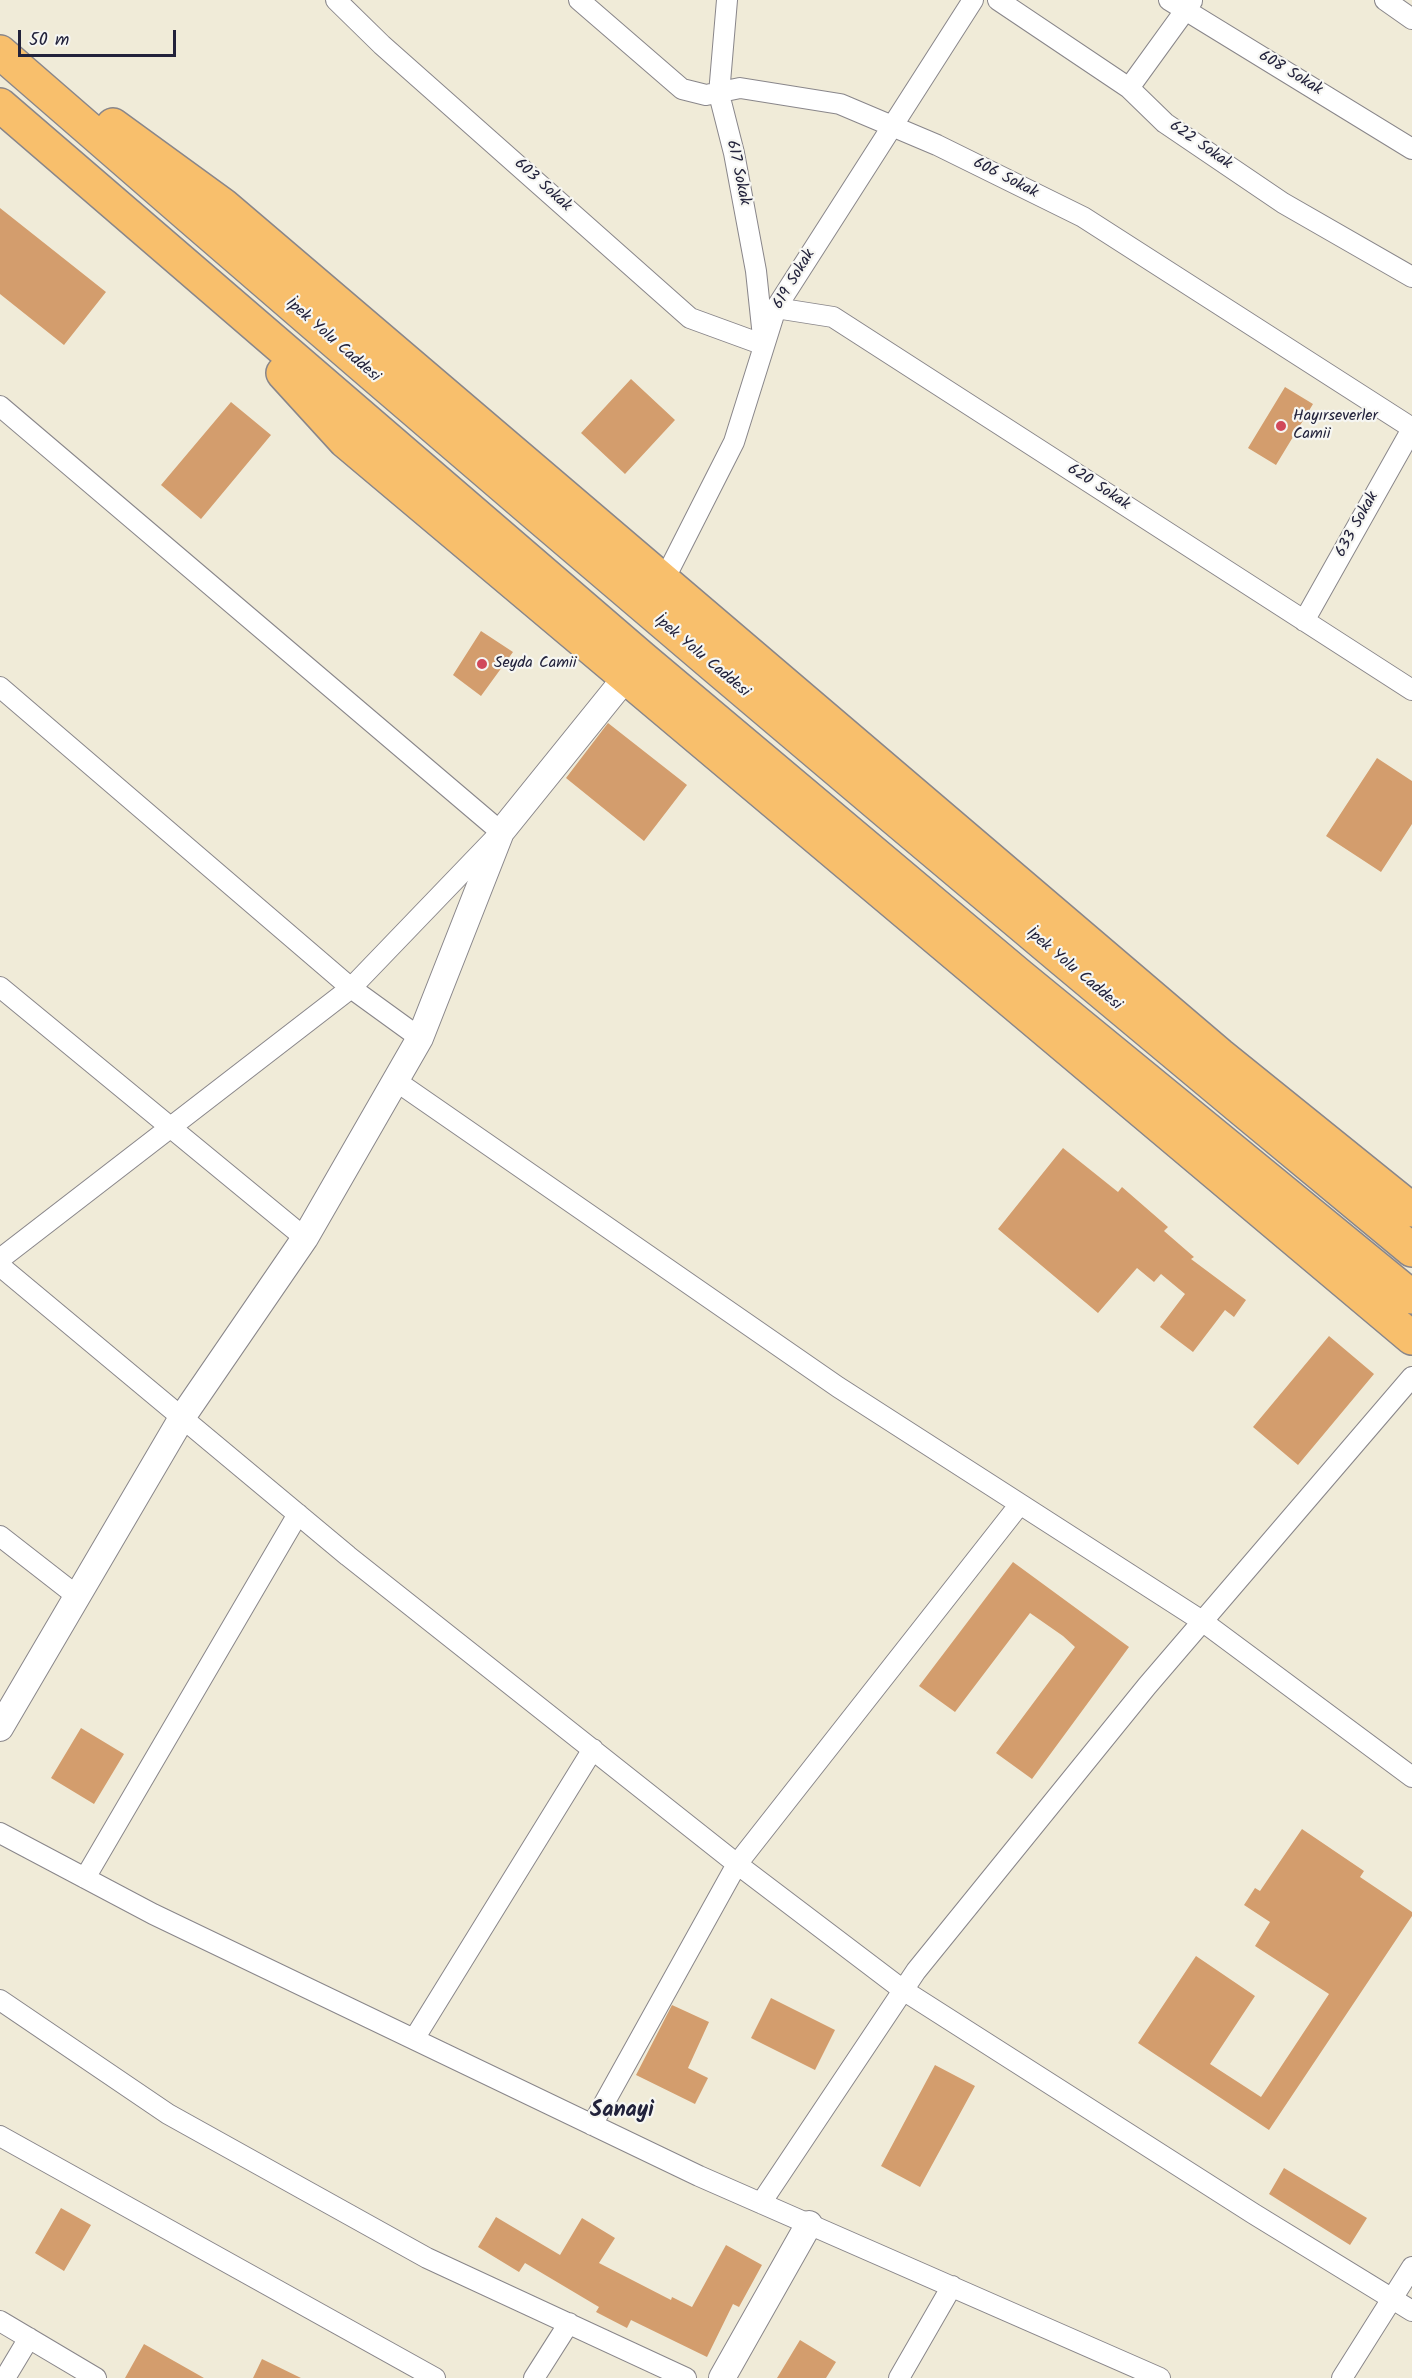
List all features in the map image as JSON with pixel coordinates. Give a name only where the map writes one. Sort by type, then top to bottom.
[{"type":"highway","points":[[0,46],[223,205],[1220,1054],[1412,1210]]},
{"type":"highway","name":"İpek Yolu Caddesi","points":[[0,52],[618,587],[1039,942],[1412,1250]]},
{"type":"highway","points":[[0,105],[777,772],[1020,976],[1412,1298]]},
{"type":"highway","points":[[185,265],[345,441],[1412,1338]]},
{"type":"street","name":"603 Sokak","points":[[336,0],[382,45],[690,318],[764,345]]},
{"type":"street","name":"606 Sokak","points":[[579,0],[682,89],[706,95],[740,88],[840,104],[937,145],[1083,218],[1412,428]]},
{"type":"street","name":"617 Sokak","points":[[727,0],[719,94],[734,153],[756,271],[764,345]]},
{"type":"street","name":"619 Sokak","points":[[663,582],[734,442],[776,308],[973,0]]},
{"type":"street","name":"622 Sokak","points":[[998,0],[1128,88],[1165,123],[1283,203],[1412,277]]},
{"type":"street","points":[[1385,0],[1412,19]]},
{"type":"street","points":[[1128,88],[1182,3]]},
{"type":"street","name":"608 Sokak","points":[[1182,3],[1412,149]]},
{"type":"street","name":"620 Sokak","points":[[776,308],[833,317],[1412,690]]},
{"type":"street","points":[[0,406],[501,832]]},
{"type":"street","name":"633 Sokak","points":[[1304,621],[1412,428]]},
{"type":"street","points":[[0,1259],[351,988],[501,832],[627,676]]},
{"type":"street","points":[[0,687],[351,988],[420,1038]]},
{"type":"street","points":[[0,1728],[183,1416],[305,1238],[396,1081],[420,1038],[501,832]]},
{"type":"street","points":[[0,987],[305,1238]]},
{"type":"street","points":[[396,1081],[838,1387],[1202,1621],[1412,1778]]},
{"type":"street","points":[[0,1266],[298,1514],[737,1864],[903,1990],[1254,2214],[1412,2311]]},
{"type":"street","points":[[761,2203],[903,1990],[1139,1695],[1412,1377]]},
{"type":"street","points":[[592,2125],[737,1864],[1020,1504]]},
{"type":"street","points":[[85,1878],[298,1514]]},
{"type":"street","points":[[0,1536],[77,1596]]},
{"type":"street","points":[[414,2039],[593,1749]]},
{"type":"street","points":[[0,1833],[153,1914],[592,2125],[761,2203],[952,2286],[1136,2373],[1160,2378]]},
{"type":"street","points":[[0,2000],[168,2114],[428,2258],[686,2378]]},
{"type":"street","points":[[0,2136],[435,2378]]},
{"type":"street","points":[[722,2378],[809,2224]]},
{"type":"street","points":[[1341,2378],[1412,2267]]},
{"type":"street","points":[[899,2378],[952,2286]]},
{"type":"street","points":[[0,2321],[96,2378]]},
{"type":"street","points":[[534,2378],[568,2323]]},
{"type":"street","points":[[5,2378],[28,2338]]},
{"type":"building","points":[[0,208],[106,292],[64,345],[0,294]]},
{"type":"building","points":[[631,379],[675,420],[625,474],[581,433]]},
{"type":"building","name":"Hayırseverler Camii","points":[[1285,387],[1313,404],[1276,465],[1248,448]]},
{"type":"building","points":[[231,402],[271,435],[201,519],[161,485]]},
{"type":"building","name":"Seyda Camii","points":[[481,631],[513,652],[481,696],[453,675]]},
{"type":"building","points":[[608,723],[687,785],[644,841],[566,778]]},
{"type":"building","points":[[1377,758],[1412,781],[1412,824],[1381,872],[1326,836]]},
{"type":"building","points":[[1063,1148],[1118,1192],[1122,1187],[1168,1227],[1164,1231],[1194,1257],[1191,1259],[1246,1300],[1234,1317],[1225,1310],[1193,1352],[1160,1327],[1185,1294],[1161,1274],[1154,1282],[1137,1268],[1098,1313],[998,1229]]},
{"type":"building","points":[[1329,1336],[1374,1374],[1298,1465],[1253,1427]]},
{"type":"building","points":[[1013,1562],[1129,1647],[1032,1779],[996,1753],[1075,1647],[1063,1636],[1030,1613],[955,1712],[919,1686]]},
{"type":"building","points":[[81,1728],[124,1754],[94,1804],[51,1778]]},
{"type":"building","points":[[1302,1829],[1364,1871],[1360,1877],[1412,1912],[1412,1916],[1269,2130],[1138,2043],[1196,1956],[1255,1996],[1210,2064],[1261,2097],[1329,1994],[1255,1946],[1270,1922],[1244,1905],[1255,1888],[1260,1891]]},
{"type":"building","points":[[771,1998],[835,2030],[815,2070],[751,2038]]},
{"type":"building","points":[[672,2005],[709,2022],[688,2068],[708,2078],[695,2104],[636,2075]]},
{"type":"building","points":[[935,2065],[975,2086],[920,2187],[881,2166]]},
{"type":"building","points":[[1284,2168],[1367,2218],[1350,2245],[1269,2194]]},
{"type":"building","points":[[61,2208],[91,2225],[64,2271],[35,2253]]},
{"type":"building","points":[[496,2217],[560,2255],[582,2218],[615,2238],[599,2263],[671,2300],[672,2297],[692,2307],[726,2245],[762,2265],[739,2307],[733,2304],[707,2357],[631,2320],[627,2328],[596,2312],[599,2307],[525,2263],[519,2272],[478,2247]]},
{"type":"building","points":[[800,2340],[836,2362],[826,2378],[777,2378]]},
{"type":"building","points":[[144,2344],[204,2378],[125,2378]]},
{"type":"building","points":[[262,2359],[301,2378],[253,2378]]},
{"type":"place","name":"Hayırseverler Camii","points":[[1281,426]]},
{"type":"place","name":"Seyda Camii","points":[[482,664]]},
{"type":"district","name":"Sanayi","points":[[622,2112]]}]
